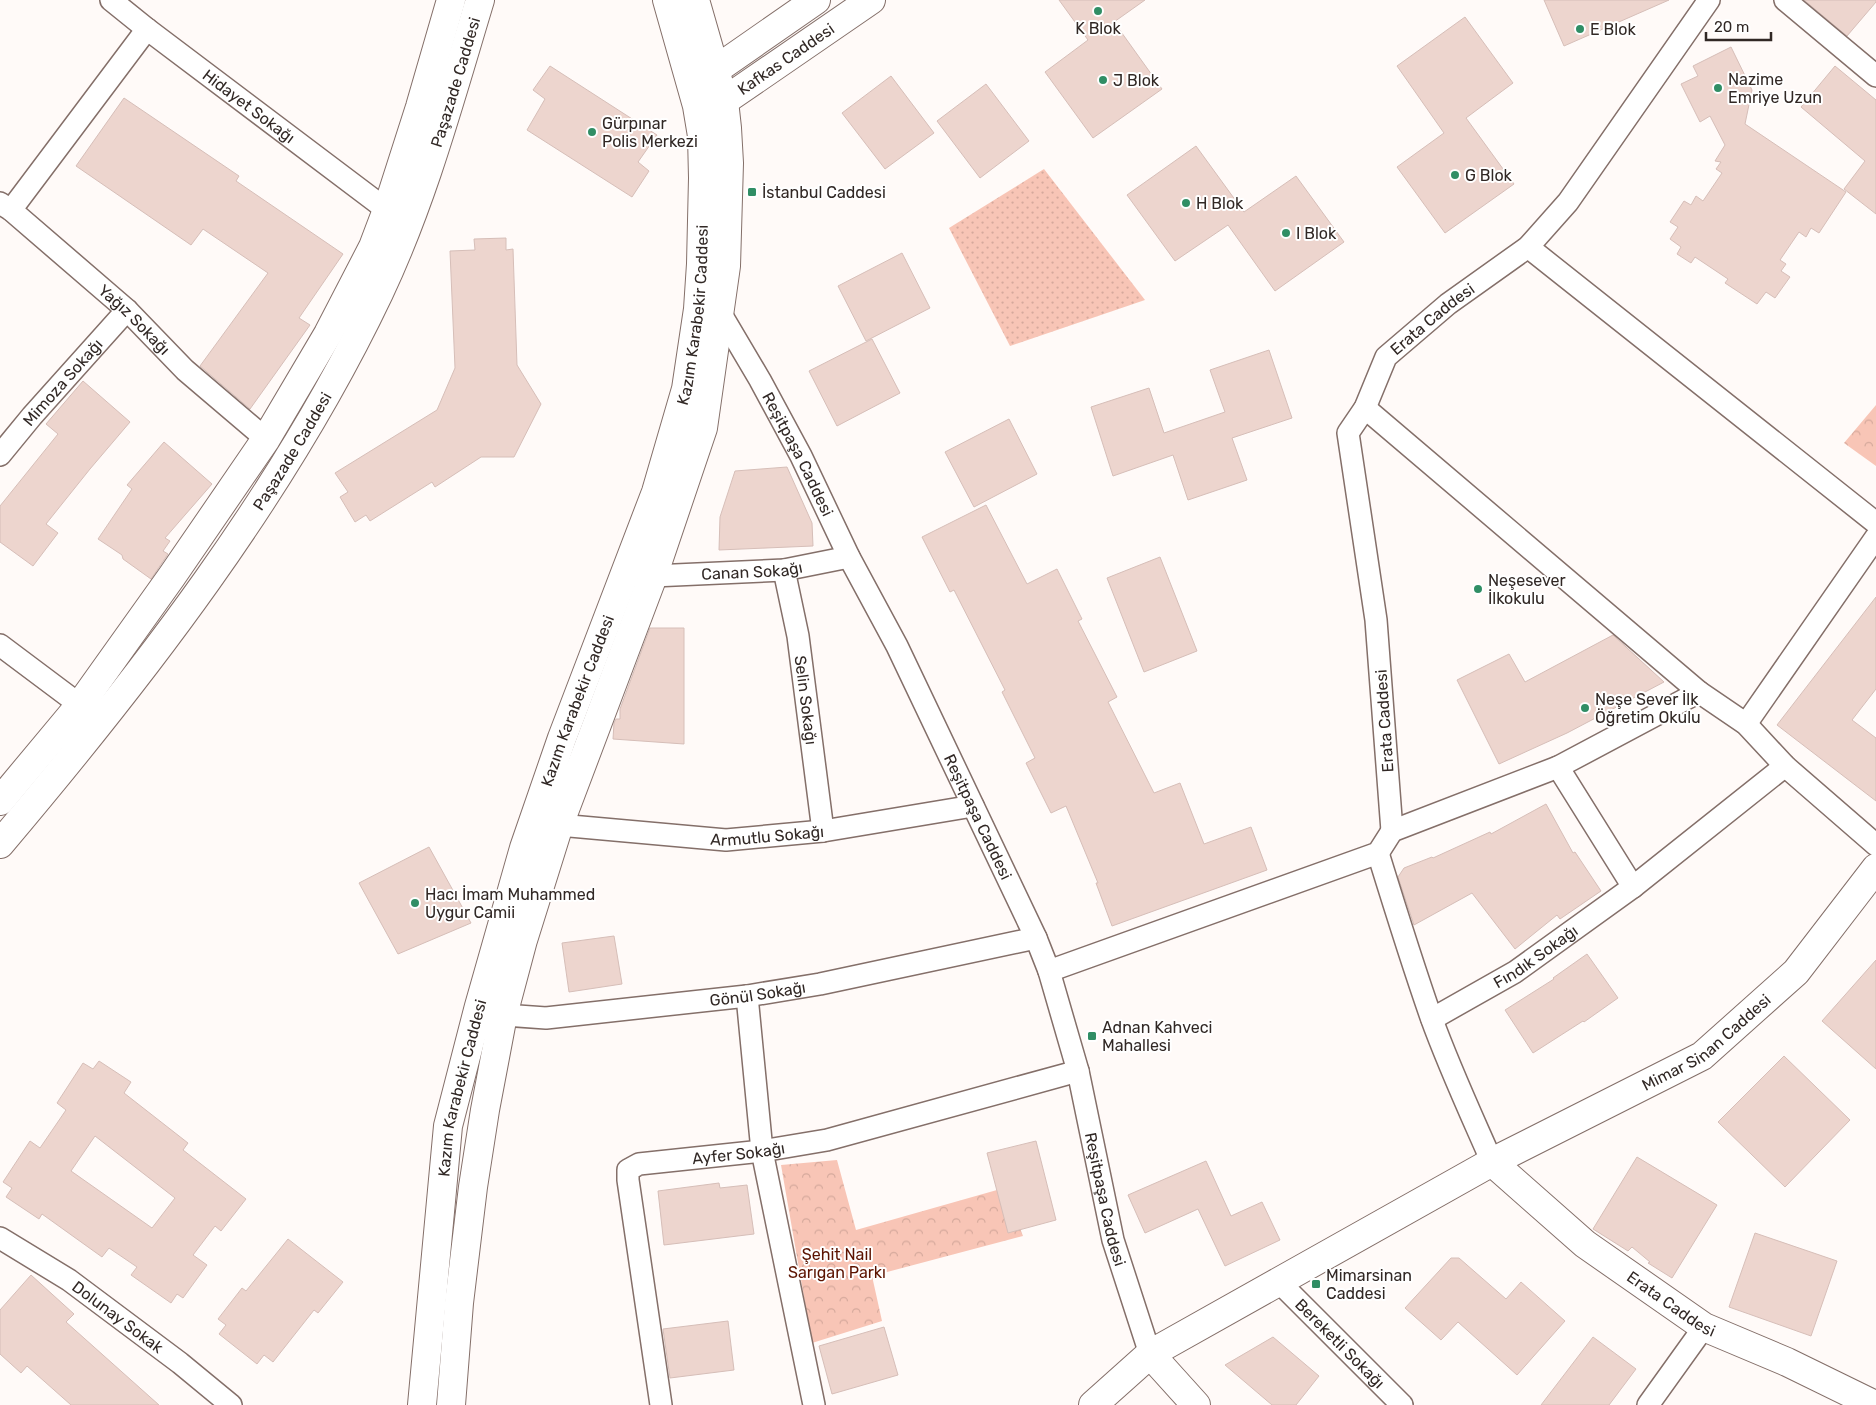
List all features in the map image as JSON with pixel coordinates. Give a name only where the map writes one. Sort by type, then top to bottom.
[{"type":"street","name":"Hidayet Sokağı","points":[[111,0],[387,210]]},
{"type":"street","name":"Paşazade Caddesi","points":[[0,844],[90,714],[172,576],[266,439],[328,334],[373,247],[387,210],[420,107],[451,0]]},
{"type":"street","name":"Paşazade Caddesi","points":[[0,802],[90,714],[200,590],[287,462],[323,403],[379,293],[411,220],[436,147],[480,0]]},
{"type":"street","name":"Kazım Karabekir Caddesi","points":[[422,1405],[448,1126],[491,1010],[527,839],[562,738],[656,492],[709,311],[702,136],[694,96],[668,0]]},
{"type":"street","points":[[451,1405],[459,1303],[473,1187],[485,1110],[491,1010],[523,940],[559,826],[653,576],[703,428],[709,311],[726,266],[729,163],[724,101],[695,0]]},
{"type":"street","name":"Kafkas Caddesi","points":[[694,96],[716,71],[816,0]]},
{"type":"street","name":"Kafkas Caddesi","points":[[694,96],[724,101],[871,0]]},
{"type":"street","name":"Erata Caddesi","points":[[1392,831],[1376,620],[1348,432],[1364,408],[1386,357],[1448,304],[1528,247],[1568,202],[1709,0]]},
{"type":"street","points":[[1785,0],[1876,76]]},
{"type":"street","points":[[6,206],[147,29]]},
{"type":"street","name":"Yağız Sokağı","points":[[6,206],[127,310],[185,370],[266,439]]},
{"type":"street","points":[[1528,247],[1876,523]]},
{"type":"street","name":"Mimoza Sokağı","points":[[0,455],[32,416],[127,310]]},
{"type":"street","name":"Reşitpaşa Caddesi","points":[[709,311],[801,456],[849,557],[897,646],[1036,938],[1049,971],[1078,1071],[1113,1240],[1150,1354]]},
{"type":"street","points":[[1364,408],[1699,692],[1746,724],[1785,766],[1876,845]]},
{"type":"street","points":[[266,439],[287,462]]},
{"type":"street","points":[[1746,724],[1876,537]]},
{"type":"street","name":"Canan Sokağı","points":[[653,576],[784,570],[849,557]]},
{"type":"street","name":"Selin Sokağı","points":[[784,570],[798,636],[823,831]]},
{"type":"street","points":[[0,645],[90,714]]},
{"type":"street","points":[[1049,971],[1378,853],[1392,831],[1558,767],[1699,692]]},
{"type":"street","name":"Fındık Sokağı","points":[[1432,1019],[1515,972],[1633,887],[1785,766]]},
{"type":"street","points":[[1558,767],[1633,887]]},
{"type":"street","name":"Armutlu Sokağı","points":[[559,826],[726,840],[823,831],[973,806]]},
{"type":"street","points":[[1378,853],[1432,1019],[1463,1099],[1492,1162]]},
{"type":"street","name":"Mimar Sinan Caddesi","points":[[1150,1354],[1492,1162],[1702,1056],[1796,972],[1876,868]]},
{"type":"street","name":"Gönül Sokağı","points":[[491,1010],[546,1018],[747,996],[820,984],[1036,938]]},
{"type":"street","points":[[747,996],[762,1152],[814,1405]]},
{"type":"street","name":"Ayfer Sokağı","points":[[661,1405],[628,1170],[639,1164],[762,1152],[827,1140],[1078,1071]]},
{"type":"street","name":"Erata Caddesi","points":[[1492,1162],[1585,1244],[1704,1327],[1787,1362],[1875,1405]]},
{"type":"street","name":"Dolunay Sokak","points":[[0,1238],[69,1280],[180,1363],[231,1405]]},
{"type":"street","name":"Bereketli Sokağı","points":[[1278,1282],[1402,1405]]},
{"type":"street","points":[[1648,1405],[1704,1327]]},
{"type":"street","points":[[1093,1405],[1150,1354],[1196,1405]]},
{"type":"green space","points":[[1044,169],[1145,300],[1010,346],[949,228]]},
{"type":"green space","points":[[1876,405],[1876,466],[1844,443]]},
{"type":"green space","name":"Şehit Nail Sarıgan Parkı","points":[[837,1160],[856,1230],[1004,1188],[1023,1236],[872,1276],[882,1321],[812,1343],[781,1165]]},
{"type":"building","name":"J Blok","points":[[1059,0],[1145,0],[1114,22],[1162,89],[1093,138],[1045,72],[1088,40]]},
{"type":"building","name":"E Blok","points":[[1544,0],[1669,0],[1564,46]]},
{"type":"building","points":[[1804,0],[1876,0],[1876,2],[1847,36]]},
{"type":"building","points":[[1465,17],[1513,83],[1466,118],[1514,184],[1445,233],[1397,167],[1444,133],[1397,66]]},
{"type":"building","points":[[1731,47],[1752,90],[1745,124],[1846,192],[1819,233],[1811,228],[1806,237],[1799,232],[1780,260],[1786,264],[1781,271],[1790,277],[1775,298],[1766,292],[1757,304],[1725,283],[1728,279],[1695,257],[1691,263],[1677,254],[1681,247],[1670,239],[1678,227],[1670,222],[1684,201],[1691,205],[1696,196],[1703,201],[1722,173],[1716,169],[1721,162],[1715,161],[1725,145],[1710,116],[1700,122],[1681,84],[1698,76],[1693,66]]},
{"type":"building","name":"Gürpınar Polis Merkezi","points":[[550,66],[657,135],[638,162],[649,171],[632,197],[527,130],[545,99],[533,90]]},
{"type":"building","points":[[1835,66],[1876,100],[1876,214],[1844,189],[1865,161],[1801,107]]},
{"type":"building","points":[[891,76],[934,133],[885,169],[842,113]]},
{"type":"building","points":[[986,84],[1029,141],[980,178],[937,121]]},
{"type":"building","points":[[124,98],[239,176],[236,181],[343,254],[299,318],[310,325],[250,409],[200,366],[268,273],[203,229],[191,245],[76,166]]},
{"type":"building","points":[[1196,146],[1244,212],[1296,176],[1344,242],[1275,291],[1228,225],[1175,261],[1127,195]]},
{"type":"building","points":[[506,238],[506,250],[513,249],[517,365],[541,404],[514,457],[481,457],[435,487],[432,482],[370,521],[366,515],[355,522],[340,497],[348,492],[335,473],[437,410],[455,368],[450,251],[475,250],[474,239]]},
{"type":"building","points":[[902,253],[930,308],[866,341],[838,286]]},
{"type":"building","points":[[872,339],[900,393],[837,426],[809,371]]},
{"type":"building","points":[[1269,350],[1292,418],[1232,438],[1247,480],[1188,500],[1173,455],[1113,476],[1091,407],[1149,388],[1164,433],[1225,412],[1210,370]]},
{"type":"building","points":[[83,381],[130,422],[46,524],[58,533],[33,566],[0,542],[0,506],[58,434],[46,424]]},
{"type":"building","points":[[1009,419],[1037,474],[974,507],[945,452]]},
{"type":"building","points":[[164,442],[212,484],[165,538],[170,541],[163,551],[168,554],[151,579],[123,559],[122,555],[98,539],[132,489],[127,485]]},
{"type":"building","points":[[787,467],[812,523],[813,546],[719,550],[720,517],[735,471]]},
{"type":"building","points":[[986,505],[1027,584],[1057,569],[1082,619],[1078,621],[1117,697],[1108,702],[1154,793],[1180,783],[1204,844],[1251,827],[1267,870],[1112,926],[1096,883],[1098,883],[1066,806],[1051,813],[1026,763],[1035,758],[1002,692],[1005,690],[954,590],[950,592],[922,537]]},
{"type":"building","points":[[1160,557],[1197,651],[1144,672],[1107,578]]},
{"type":"building","points":[[1876,597],[1876,689],[1852,720],[1876,738],[1876,801],[1777,725]]},
{"type":"building","points":[[650,628],[684,628],[684,744],[613,739],[614,723],[616,719],[620,719],[620,709]]},
{"type":"building","points":[[1613,635],[1664,682],[1567,733],[1499,764],[1457,680],[1509,654],[1525,682]]},
{"type":"building","points":[[1546,804],[1573,853],[1575,852],[1601,891],[1560,919],[1557,915],[1515,949],[1472,893],[1414,925],[1398,877],[1404,868],[1433,858],[1490,832],[1491,834]]},
{"type":"building","name":"Hacı İmam Muhammed Uygur Camii","points":[[429,847],[471,923],[398,954],[359,883]]},
{"type":"building","points":[[614,936],[622,984],[569,992],[562,943]]},
{"type":"building","points":[[1587,954],[1618,998],[1584,1022],[1533,1053],[1505,1010],[1554,979]]},
{"type":"building","points":[[1876,960],[1876,1069],[1822,1021]]},
{"type":"building","points":[[1784,1056],[1850,1120],[1785,1187],[1718,1122]]},
{"type":"building","points":[[99,1061],[131,1082],[124,1093],[188,1143],[183,1150],[246,1199],[221,1231],[215,1226],[193,1255],[207,1265],[183,1298],[177,1294],[171,1303],[131,1275],[137,1267],[109,1248],[102,1257],[42,1214],[39,1219],[6,1197],[12,1188],[3,1182],[30,1141],[40,1148],[66,1110],[57,1103],[83,1063],[93,1069]],"holes":[[[95,1136],[175,1198],[152,1228],[71,1171]]]},
{"type":"building","points":[[1036,1141],[1056,1220],[1008,1233],[987,1153]]},
{"type":"building","points":[[1637,1157],[1717,1205],[1672,1278],[1648,1263],[1650,1262],[1632,1247],[1628,1251],[1593,1229]]},
{"type":"building","points":[[1206,1161],[1231,1216],[1262,1202],[1280,1240],[1225,1266],[1198,1209],[1145,1233],[1128,1195]]},
{"type":"building","points":[[719,1183],[720,1188],[747,1185],[754,1234],[664,1245],[658,1191]]},
{"type":"building","points":[[1755,1233],[1837,1261],[1811,1336],[1729,1307]]},
{"type":"building","points":[[288,1239],[343,1282],[318,1313],[314,1310],[273,1362],[264,1355],[257,1364],[219,1334],[226,1325],[218,1319],[242,1288],[246,1291]]},
{"type":"building","points":[[1451,1258],[1459,1258],[1506,1299],[1521,1282],[1565,1321],[1517,1375],[1458,1322],[1441,1340],[1405,1308]]},
{"type":"building","points":[[31,1275],[74,1314],[66,1322],[159,1405],[71,1405],[27,1366],[21,1373],[0,1354],[0,1310]]},
{"type":"building","points":[[728,1321],[734,1370],[670,1378],[663,1329]]},
{"type":"building","points":[[884,1327],[898,1375],[832,1394],[819,1346]]},
{"type":"building","points":[[1273,1337],[1319,1376],[1296,1405],[1272,1405],[1225,1365]]},
{"type":"building","points":[[1593,1337],[1636,1369],[1609,1405],[1541,1405]]},
{"type":"place","name":"K Blok","points":[[1098,11]]},
{"type":"place","name":"E Blok","points":[[1580,29]]},
{"type":"place","name":"J Blok","points":[[1103,80]]},
{"type":"place","name":"Nazime Emriye Uzun","points":[[1718,88]]},
{"type":"place","name":"Gürpınar Polis Merkezi","points":[[592,132]]},
{"type":"place","name":"G Blok","points":[[1455,175]]},
{"type":"place","name":"İstanbul Caddesi","points":[[752,192]]},
{"type":"place","name":"H Blok","points":[[1186,203]]},
{"type":"place","name":"I Blok","points":[[1286,233]]},
{"type":"place","name":"Neşesever İlkokulu","points":[[1478,589]]},
{"type":"place","name":"Neşe Sever İlk Öğretim Okulu","points":[[1585,708]]},
{"type":"place","name":"Hacı İmam Muhammed Uygur Camii","points":[[415,903]]},
{"type":"place","name":"Adnan Kahveci Mahallesi","points":[[1092,1036]]},
{"type":"place","name":"Mimarsinan Caddesi","points":[[1316,1284]]}]
